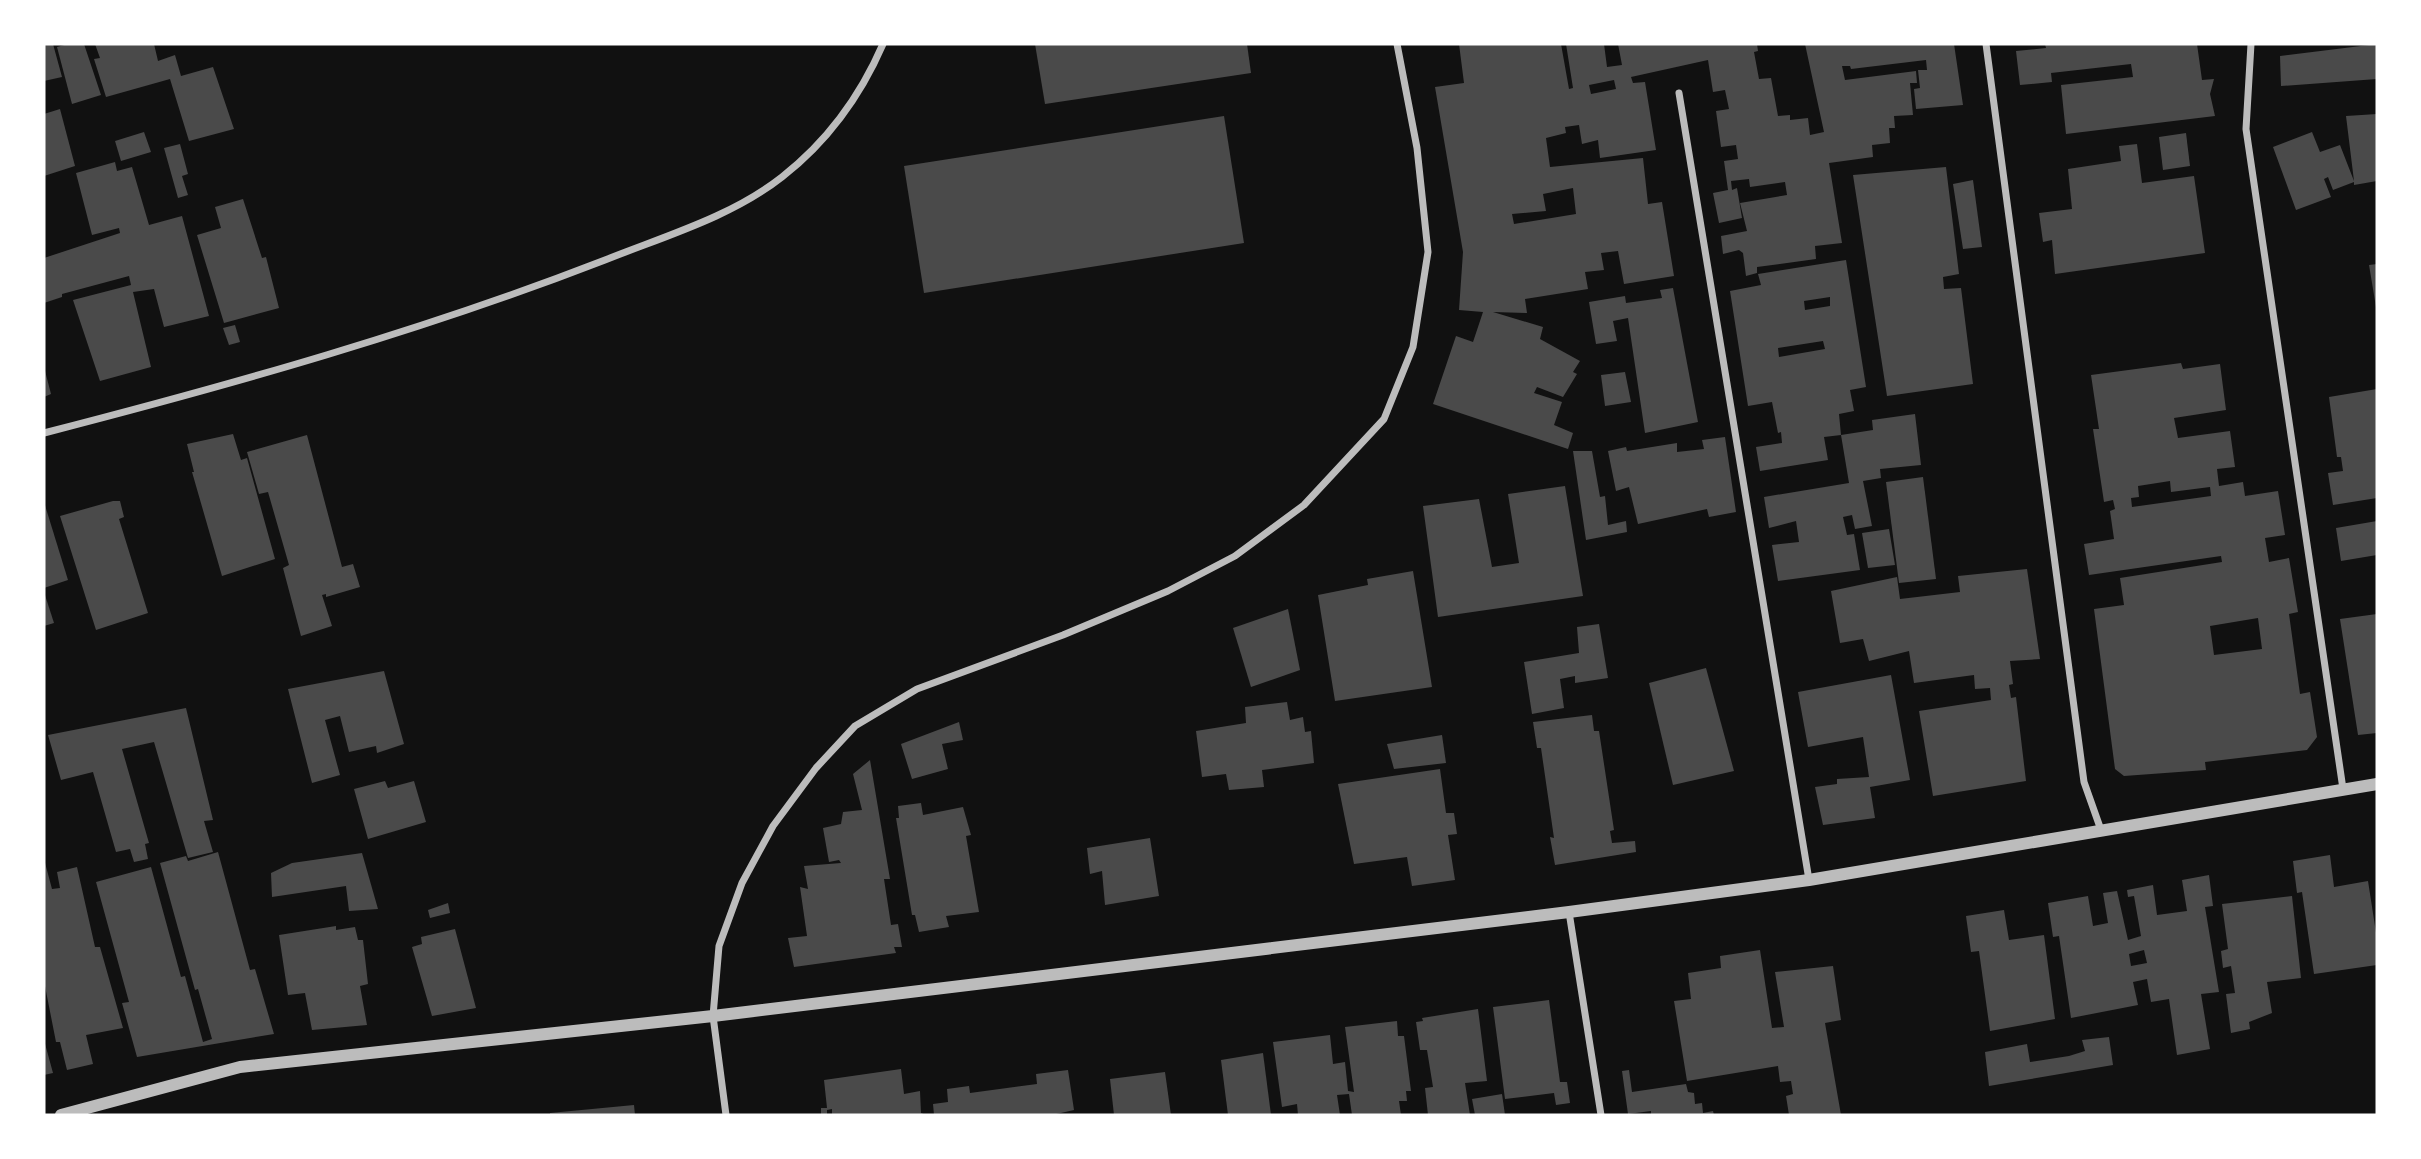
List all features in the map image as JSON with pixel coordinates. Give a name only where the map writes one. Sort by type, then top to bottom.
[{"type":"street","points":[[44,433],[278,371],[402,333],[547,283],[737,206],[782,177],[835,129],[867,81],[883,44]]},
{"type":"street","points":[[726,1115],[713,1016],[719,946],[742,883],[773,825],[816,768],[855,726],[916,689],[1063,635],[1168,591],[1236,556],[1304,505],[1384,419],[1413,347],[1428,252],[1417,148],[1397,44]]},
{"type":"street","points":[[1986,44],[2084,782],[2101,830]]},
{"type":"street","points":[[2251,44],[2246,129],[2343,789]]},
{"type":"street","points":[[1679,93],[1810,880]]},
{"type":"street","points":[[61,1115],[240,1067],[713,1016],[1569,912],[1810,880],[2377,784]]},
{"type":"street","points":[[1569,912],[1601,1115]]},
{"type":"building","points":[[44,44],[53,44],[62,77],[44,81]]},
{"type":"building","points":[[84,44],[101,95],[72,104],[57,47]]},
{"type":"building","points":[[95,44],[154,44],[158,61],[175,55],[181,76],[213,67],[234,129],[189,141],[170,79],[106,97],[94,59],[100,58]]},
{"type":"building","points":[[1035,44],[1247,44],[1251,73],[1045,104]]},
{"type":"building","points":[[1459,44],[1561,44],[1569,89],[1573,88],[1566,44],[1604,44],[1607,67],[1622,65],[1618,44],[1757,44],[1758,51],[1754,52],[1759,79],[1771,78],[1778,116],[1790,115],[1790,120],[1808,118],[1810,135],[1824,132],[1805,44],[1954,44],[1963,105],[1916,109],[1914,89],[1920,88],[1918,70],[1927,70],[1926,60],[1851,69],[1850,66],[1842,66],[1845,80],[1916,71],[1917,83],[1910,83],[1913,115],[1894,116],[1895,128],[1889,128],[1890,143],[1872,145],[1873,157],[1829,163],[1842,243],[1815,246],[1816,259],[1757,267],[1757,273],[1746,276],[1743,253],[1739,250],[1723,254],[1721,236],[1747,231],[1740,203],[1787,195],[1785,182],[1750,187],[1749,179],[1731,181],[1732,190],[1737,188],[1742,218],[1719,223],[1713,193],[1728,190],[1724,161],[1738,159],[1736,145],[1721,147],[1716,111],[1729,109],[1725,90],[1713,92],[1708,60],[1631,77],[1633,83],[1645,82],[1656,150],[1600,158],[1598,140],[1582,144],[1579,125],[1565,127],[1566,133],[1546,138],[1550,167],[1643,158],[1648,204],[1662,202],[1674,276],[1624,284],[1618,251],[1601,253],[1604,270],[1585,272],[1588,289],[1525,299],[1527,313],[1493,312],[1543,327],[1540,339],[1580,361],[1573,372],[1577,374],[1563,397],[1537,387],[1534,393],[1562,402],[1554,425],[1573,433],[1568,449],[1433,404],[1456,336],[1473,342],[1483,312],[1459,310],[1463,252],[1435,87],[1464,83]],"holes":[[[1614,80],[1616,89],[1591,94],[1589,85]],[[1573,188],[1576,214],[1514,224],[1512,214],[1546,211],[1543,194]]]},
{"type":"building","points":[[2045,44],[2197,44],[2202,80],[2214,79],[2210,94],[2215,116],[2066,134],[2061,85],[2133,77],[2131,64],[2051,73],[2052,82],[2020,85],[2016,51],[2046,48]]},
{"type":"building","points":[[2377,44],[2377,79],[2281,86],[2280,56]]},
{"type":"building","points":[[60,109],[75,166],[44,176],[44,114]]},
{"type":"building","points":[[2377,114],[2377,181],[2354,185],[2354,182],[2333,190],[2328,177],[2324,179],[2331,197],[2296,210],[2273,147],[2312,132],[2320,152],[2340,145],[2354,181],[2346,116]]},
{"type":"building","points":[[1224,116],[1244,243],[924,293],[904,166]]},
{"type":"building","points":[[144,132],[151,152],[121,161],[115,141]]},
{"type":"building","points":[[2186,133],[2190,166],[2163,170],[2159,137]]},
{"type":"building","points":[[180,144],[188,174],[182,176],[188,195],[178,198],[164,148]]},
{"type":"building","points":[[2137,144],[2142,183],[2194,176],[2205,253],[2055,274],[2052,240],[2043,242],[2039,213],[2072,209],[2068,169],[2121,161],[2119,146]]},
{"type":"building","points":[[115,162],[117,171],[132,167],[149,225],[182,216],[209,316],[164,327],[154,289],[133,292],[151,367],[100,381],[73,300],[131,285],[129,276],[62,294],[62,297],[44,303],[44,258],[120,233],[119,228],[92,235],[76,173]]},
{"type":"building","points":[[1946,167],[1959,274],[1943,277],[1944,289],[1961,288],[1973,384],[1887,396],[1853,175]]},
{"type":"building","points":[[1973,180],[1982,247],[1963,249],[1953,184]]},
{"type":"building","points":[[243,199],[262,258],[266,257],[279,308],[224,323],[197,235],[221,228],[215,207]]},
{"type":"building","points":[[1846,260],[1866,387],[1850,390],[1854,411],[1839,414],[1841,435],[1824,437],[1828,460],[1760,471],[1756,447],[1782,443],[1781,432],[1778,433],[1772,402],[1748,406],[1730,291],[1761,285],[1758,274]],"holes":[[[1830,297],[1830,306],[1805,310],[1804,301]],[[1823,341],[1825,349],[1779,357],[1778,348]]]},
{"type":"building","points":[[2377,264],[2377,307],[2376,307],[2369,265]]},
{"type":"building","points":[[1673,288],[1698,422],[1645,433],[1628,318],[1613,321],[1617,341],[1596,344],[1589,302],[1625,296],[1626,303],[1662,298],[1660,290]]},
{"type":"building","points":[[235,325],[240,342],[229,345],[223,328]]},
{"type":"building","points":[[2181,363],[2183,369],[2220,364],[2226,410],[2174,418],[2178,438],[2230,431],[2235,467],[2217,469],[2219,486],[2243,482],[2245,496],[2278,491],[2285,535],[2265,538],[2269,562],[2289,558],[2298,612],[2289,614],[2300,694],[2310,692],[2317,737],[2307,750],[2205,762],[2206,770],[2124,776],[2115,769],[2094,609],[2124,605],[2120,578],[2222,562],[2221,556],[2089,575],[2084,544],[2114,539],[2110,511],[2115,509],[2113,500],[2104,502],[2093,429],[2099,429],[2091,375]],"holes":[[[2170,481],[2171,492],[2210,487],[2211,496],[2132,507],[2131,498],[2139,497],[2138,486]],[[2258,618],[2262,649],[2214,655],[2210,626]]]},
{"type":"building","points":[[44,367],[51,394],[44,397]]},
{"type":"building","points":[[1625,372],[1631,402],[1605,406],[1601,375]]},
{"type":"building","points":[[2377,389],[2377,498],[2333,505],[2328,473],[2343,471],[2341,457],[2337,457],[2329,397]]},
{"type":"building","points":[[1915,414],[1921,465],[1880,469],[1881,478],[1863,481],[1872,526],[1855,529],[1852,515],[1843,517],[1847,535],[1854,534],[1860,570],[1778,581],[1772,545],[1799,542],[1796,521],[1769,528],[1764,497],[1849,483],[1841,435],[1873,430],[1872,420]]},
{"type":"building","points":[[233,434],[241,460],[247,458],[275,559],[222,576],[192,472],[187,444]]},
{"type":"building","points":[[307,435],[342,567],[353,564],[360,587],[326,597],[326,594],[322,595],[332,626],[301,636],[283,568],[289,565],[268,492],[259,494],[247,452]]},
{"type":"building","points":[[1725,437],[1736,512],[1709,517],[1707,509],[1638,524],[1629,487],[1616,491],[1608,451],[1626,447],[1627,451],[1677,443],[1677,452],[1704,449],[1702,440]]},
{"type":"building","points":[[1573,451],[1592,451],[1600,497],[1605,496],[1608,525],[1626,521],[1627,532],[1586,540]]},
{"type":"building","points":[[1923,477],[1936,579],[1899,583],[1886,482]]},
{"type":"building","points":[[1565,486],[1583,596],[1438,617],[1423,506],[1479,499],[1492,567],[1519,563],[1508,494]]},
{"type":"building","points":[[120,501],[124,517],[119,519],[148,613],[96,630],[60,516]]},
{"type":"building","points":[[44,502],[68,580],[44,588]]},
{"type":"building","points":[[2377,521],[2377,555],[2341,561],[2336,528]]},
{"type":"building","points":[[1889,529],[1895,565],[1868,568],[1862,533]]},
{"type":"building","points":[[2027,569],[2040,659],[2010,661],[2013,684],[2009,685],[2011,698],[2016,697],[2026,781],[1933,796],[1919,711],[1991,700],[1990,688],[1975,689],[1974,675],[1914,683],[1909,651],[1869,661],[1863,639],[1840,643],[1831,591],[1897,577],[1900,599],[1960,592],[1958,576]]},
{"type":"building","points":[[1413,571],[1432,687],[1335,701],[1318,595],[1368,585],[1367,579]]},
{"type":"building","points":[[44,592],[54,623],[44,626]]},
{"type":"building","points":[[1288,609],[1300,670],[1251,687],[1233,628]]},
{"type":"building","points":[[2377,614],[2377,733],[2358,735],[2340,619]]},
{"type":"building","points":[[1599,624],[1608,678],[1575,683],[1575,676],[1560,679],[1564,708],[1532,714],[1524,662],[1579,653],[1577,627]]},
{"type":"building","points":[[1706,668],[1734,771],[1673,785],[1649,683]]},
{"type":"building","points":[[384,671],[404,744],[377,753],[376,746],[349,752],[340,716],[325,720],[340,775],[312,783],[288,689]]},
{"type":"building","points":[[1891,675],[1910,780],[1870,787],[1875,818],[1823,825],[1815,787],[1837,784],[1837,779],[1869,777],[1863,737],[1808,747],[1798,692]]},
{"type":"building","points":[[1287,702],[1290,720],[1303,717],[1305,732],[1311,731],[1314,763],[1262,770],[1264,787],[1229,790],[1226,774],[1202,777],[1196,731],[1246,723],[1245,707]]},
{"type":"building","points":[[186,708],[213,820],[204,821],[213,852],[188,858],[154,742],[122,749],[149,843],[145,844],[148,859],[134,862],[130,849],[116,852],[93,772],[61,780],[48,735]]},
{"type":"building","points":[[1592,715],[1594,731],[1599,731],[1614,830],[1610,831],[1612,843],[1635,841],[1636,852],[1555,865],[1550,837],[1554,838],[1541,748],[1537,748],[1533,722]]},
{"type":"building","points":[[959,722],[963,740],[942,744],[948,769],[912,779],[901,744]]},
{"type":"building","points":[[1442,735],[1446,763],[1394,769],[1387,744]]},
{"type":"building","points":[[870,760],[890,879],[884,879],[891,925],[898,924],[902,947],[894,947],[896,953],[794,967],[788,938],[807,936],[800,887],[808,889],[804,866],[841,863],[839,860],[829,862],[823,828],[841,824],[843,812],[862,810],[853,774]]},
{"type":"building","points":[[1440,769],[1446,813],[1454,813],[1457,834],[1448,835],[1455,880],[1412,886],[1407,857],[1354,864],[1338,784]]},
{"type":"building","points":[[385,781],[388,788],[414,781],[426,822],[368,839],[354,789]]},
{"type":"building","points":[[921,803],[923,815],[963,807],[971,835],[966,836],[979,912],[946,916],[949,927],[919,932],[915,915],[912,915],[896,818],[899,818],[898,806]]},
{"type":"building","points":[[1150,838],[1159,896],[1105,905],[1102,871],[1090,874],[1087,848]]},
{"type":"building","points":[[218,852],[250,970],[255,969],[274,1034],[137,1057],[122,1003],[129,1002],[96,882],[151,867],[181,977],[185,976],[203,1042],[212,1039],[198,989],[195,990],[160,863],[186,856],[188,861]]},
{"type":"building","points":[[362,853],[378,909],[349,911],[346,886],[272,897],[271,873],[292,863]]},
{"type":"building","points":[[2330,855],[2334,887],[2368,881],[2377,939],[2377,965],[2314,974],[2302,892],[2297,893],[2293,861]]},
{"type":"building","points":[[44,859],[52,889],[60,888],[57,872],[77,867],[95,947],[100,947],[123,1028],[86,1035],[93,1064],[67,1070],[60,1042],[56,1042],[44,981]]},
{"type":"building","points":[[2209,875],[2213,906],[2205,907],[2219,992],[2201,994],[2210,1049],[2177,1055],[2169,999],[2151,1002],[2147,979],[2133,982],[2138,1005],[2071,1018],[2059,936],[2053,937],[2048,903],[2088,896],[2093,926],[2108,923],[2103,893],[2117,891],[2128,940],[2141,936],[2134,896],[2128,897],[2127,890],[2153,885],[2157,915],[2187,911],[2182,880]],"holes":[[[2144,950],[2147,963],[2131,966],[2129,954]]]},
{"type":"building","points":[[2292,896],[2301,978],[2267,982],[2272,1013],[2249,1022],[2250,1029],[2231,1033],[2226,994],[2235,993],[2231,966],[2223,968],[2221,951],[2228,949],[2222,904]]},
{"type":"building","points":[[448,903],[450,913],[430,918],[428,910]]},
{"type":"building","points":[[2004,910],[2009,940],[2044,935],[2055,1019],[1990,1031],[1979,951],[1971,952],[1966,916]]},
{"type":"building","points":[[336,926],[336,930],[355,927],[358,940],[363,940],[368,984],[360,986],[367,1025],[312,1030],[305,993],[288,995],[279,935]]},
{"type":"building","points":[[455,929],[476,1008],[432,1016],[412,947],[422,944],[421,937]]},
{"type":"building","points":[[1760,950],[1772,1028],[1784,1027],[1775,972],[1833,966],[1841,1020],[1825,1023],[1841,1115],[1789,1115],[1786,1096],[1793,1094],[1791,1081],[1780,1082],[1778,1066],[1687,1081],[1674,1001],[1691,999],[1688,973],[1721,968],[1720,956]]},
{"type":"building","points":[[1549,1000],[1560,1082],[1567,1082],[1570,1103],[1556,1105],[1554,1093],[1505,1099],[1493,1007]]},
{"type":"building","points":[[1478,1009],[1487,1081],[1465,1083],[1470,1115],[1428,1115],[1425,1088],[1433,1087],[1427,1050],[1420,1050],[1416,1022],[1423,1021],[1422,1018]]},
{"type":"building","points":[[1397,1021],[1398,1036],[1404,1036],[1411,1091],[1406,1091],[1407,1101],[1399,1101],[1401,1115],[1352,1115],[1349,1094],[1337,1095],[1340,1115],[1298,1115],[1297,1104],[1282,1107],[1273,1042],[1330,1035],[1333,1064],[1345,1062],[1348,1091],[1354,1092],[1345,1027]]},
{"type":"building","points":[[2109,1037],[2113,1065],[1989,1086],[1985,1052],[2027,1044],[2030,1062],[2085,1051],[2082,1040]]},
{"type":"building","points":[[44,1040],[53,1073],[44,1075]]},
{"type":"building","points":[[1263,1053],[1271,1115],[1228,1115],[1221,1060]]},
{"type":"building","points":[[901,1069],[904,1094],[920,1091],[921,1113],[926,1115],[832,1115],[832,1109],[827,1110],[827,1115],[821,1115],[821,1108],[827,1108],[824,1080]]},
{"type":"building","points":[[1068,1070],[1074,1110],[1052,1115],[934,1115],[933,1104],[948,1102],[947,1089],[969,1086],[970,1093],[1037,1084],[1036,1074]]},
{"type":"building","points":[[1629,1070],[1632,1092],[1686,1084],[1688,1092],[1694,1093],[1695,1104],[1702,1103],[1703,1113],[1713,1111],[1714,1115],[1651,1115],[1651,1111],[1628,1114],[1622,1071]]},
{"type":"building","points":[[1165,1072],[1171,1115],[1114,1115],[1110,1079]]},
{"type":"building","points":[[1502,1094],[1505,1115],[1475,1115],[1472,1099]]},
{"type":"building","points":[[634,1105],[635,1115],[550,1115],[550,1113]]}]
